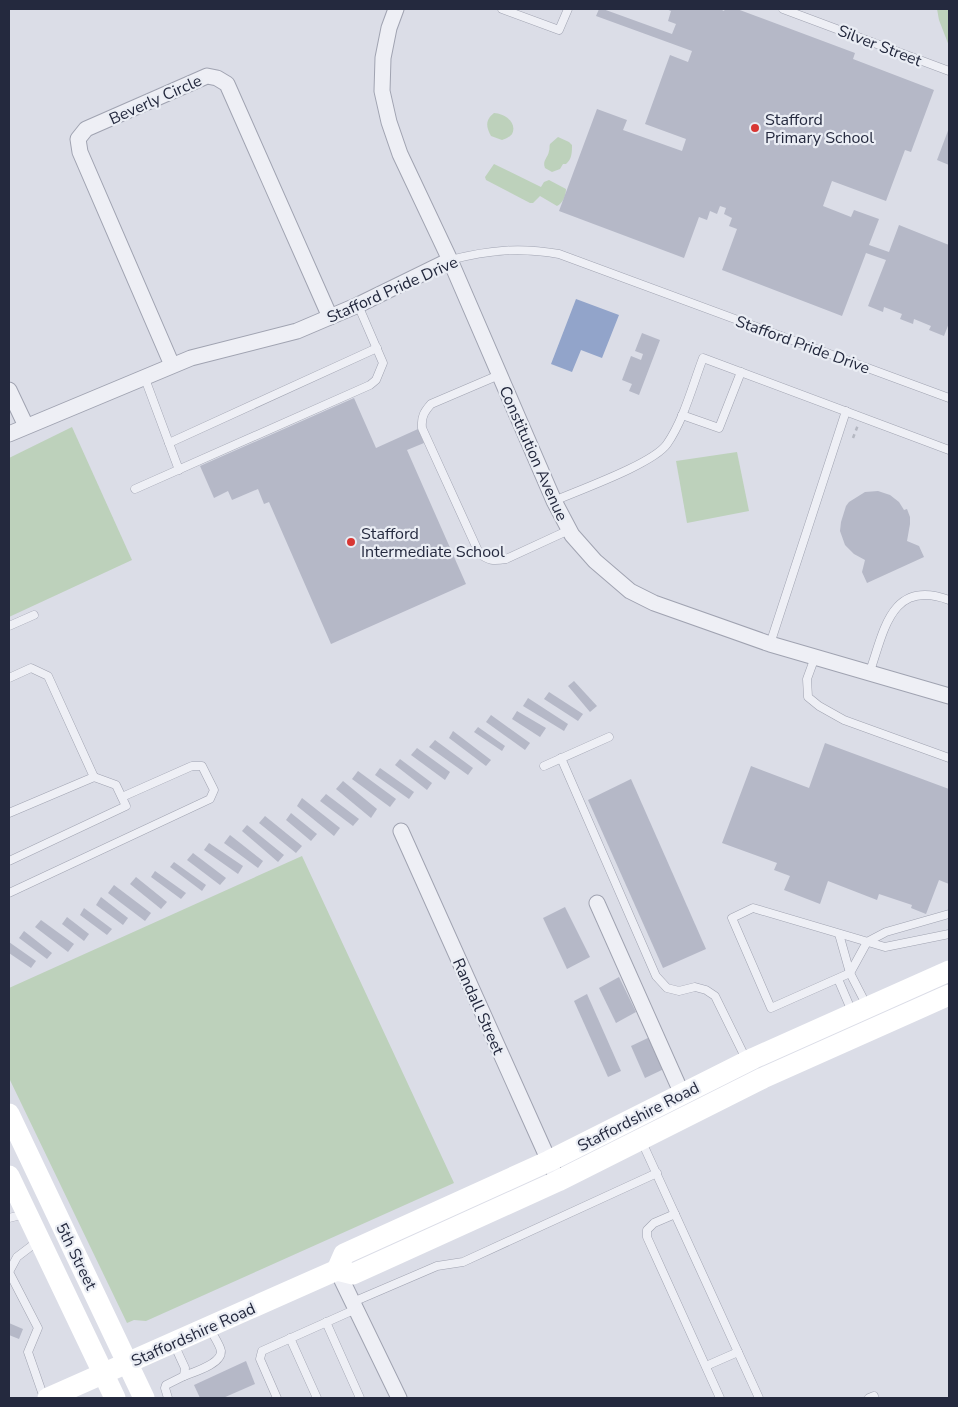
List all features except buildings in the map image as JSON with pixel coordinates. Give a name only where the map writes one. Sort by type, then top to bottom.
[{"type":"main road","name":"Staffordshire Road","points":[[48,1398],[337,1270],[352,1274],[558,1181],[637,1129],[682,1094],[747,1061],[949,971]]},
{"type":"main road","name":"Staffordshire Road","points":[[337,1270],[344,1254],[549,1161],[637,1129],[763,1078],[949,995]]},
{"type":"main road","name":"5th Street","points":[[9,1114],[16,1145],[64,1228],[144,1398]]},
{"type":"main road","name":"5th Street","points":[[9,1176],[18,1216],[40,1240],[115,1398]]},
{"type":"main road","points":[[40,1240],[64,1228]]},
{"type":"street","name":"Constitution Avenue","points":[[396,9],[389,28],[383,58],[382,91],[389,122],[400,154],[450,260],[498,375],[554,501],[569,530],[595,561],[630,590],[654,603],[770,644],[949,696]]},
{"type":"street","name":"Beverly Circle","points":[[172,365],[80,152],[78,139],[86,129],[207,76],[217,78],[227,84],[330,317]]},
{"type":"street","name":"Stafford Pride Drive","points":[[9,434],[144,376],[191,358],[297,331],[358,305],[450,260]]},
{"type":"street","points":[[9,390],[26,426]]},
{"type":"street","name":"Randall Street","points":[[401,830],[558,1181]]},
{"type":"street","points":[[597,903],[682,1094]]},
{"type":"street","points":[[337,1270],[399,1398]]},
{"type":"lane","points":[[502,9],[559,30],[568,9]]},
{"type":"lane","points":[[526,18],[530,9]]},
{"type":"lane","name":"Silver Street","points":[[783,9],[949,72]]},
{"type":"lane","name":"Stafford Pride Drive","points":[[450,260],[479,252],[518,249],[560,254],[949,398]]},
{"type":"lane","points":[[135,490],[370,385],[376,380],[384,363],[358,305]]},
{"type":"lane","points":[[169,443],[377,348]]},
{"type":"lane","points":[[554,501],[642,463],[667,445],[682,415],[703,358],[949,450]]},
{"type":"lane","points":[[682,415],[719,428],[741,372]]},
{"type":"lane","points":[[498,375],[431,404],[421,419],[422,428],[479,554],[487,560],[506,559],[569,530]]},
{"type":"lane","points":[[144,376],[179,470]]},
{"type":"lane","points":[[770,644],[846,411]]},
{"type":"lane","points":[[869,674],[891,614],[904,600],[920,594],[936,595],[949,600]]},
{"type":"lane","points":[[9,626],[34,615]]},
{"type":"lane","points":[[815,657],[807,679],[808,697],[819,706],[844,720],[949,758]]},
{"type":"lane","points":[[9,678],[31,668],[48,676],[94,777]]},
{"type":"lane","points":[[544,766],[609,736]]},
{"type":"lane","points":[[561,758],[656,976],[666,988],[679,991],[695,987],[706,990],[715,996],[747,1061]]},
{"type":"lane","points":[[9,893],[210,799],[214,790],[202,766],[192,766],[122,797]]},
{"type":"lane","points":[[9,813],[94,777],[116,785],[126,806],[9,861]]},
{"type":"lane","points":[[949,914],[886,932],[867,942],[850,972],[771,1008],[732,918],[753,908],[839,934],[867,942],[886,947],[949,934]]},
{"type":"lane","points":[[839,934],[860,1011]]},
{"type":"lane","points":[[838,979],[860,1011]]},
{"type":"lane","points":[[637,1129],[759,1398]]},
{"type":"lane","points":[[277,1398],[260,1359],[262,1350],[326,1322],[354,1306],[437,1266],[463,1262],[656,1173]]},
{"type":"lane","points":[[675,1214],[654,1223],[647,1230],[647,1237],[720,1398]]},
{"type":"lane","points":[[40,1240],[17,1257],[10,1272],[38,1328],[28,1352],[44,1398]]},
{"type":"lane","points":[[326,1322],[360,1398]]},
{"type":"lane","points":[[168,1398],[166,1385],[214,1363],[220,1356],[221,1351],[209,1327]]},
{"type":"lane","points":[[290,1338],[317,1398]]},
{"type":"lane","points":[[174,1343],[185,1368],[184,1376]]},
{"type":"lane","points":[[706,1366],[738,1352]]},
{"type":"green space","points":[[937,9],[949,9],[949,46],[939,20]]},
{"type":"green space","points":[[494,113],[505,116],[511,122],[513,130],[509,137],[502,140],[491,136],[487,124]]},
{"type":"green space","points":[[558,137],[572,145],[572,153],[566,164],[552,172],[545,168],[544,163],[550,144]]},
{"type":"green space","points":[[494,164],[541,187],[544,182],[549,180],[566,189],[564,199],[557,206],[540,196],[533,203],[530,203],[486,180],[485,177]]},
{"type":"green space","points":[[72,427],[132,560],[9,617],[9,458]]},
{"type":"green space","points":[[737,452],[749,511],[687,523],[676,461]]},
{"type":"green space","points":[[302,856],[454,1183],[146,1321],[134,1320],[127,1323],[9,1078],[9,988]]},
{"type":"water","points":[[576,299],[619,315],[602,358],[581,350],[572,372],[551,364]]},
{"type":"place","name":"Stafford Primary School","points":[[755,128]]},
{"type":"place","name":"Stafford Intermediate School","points":[[351,542]]}]
